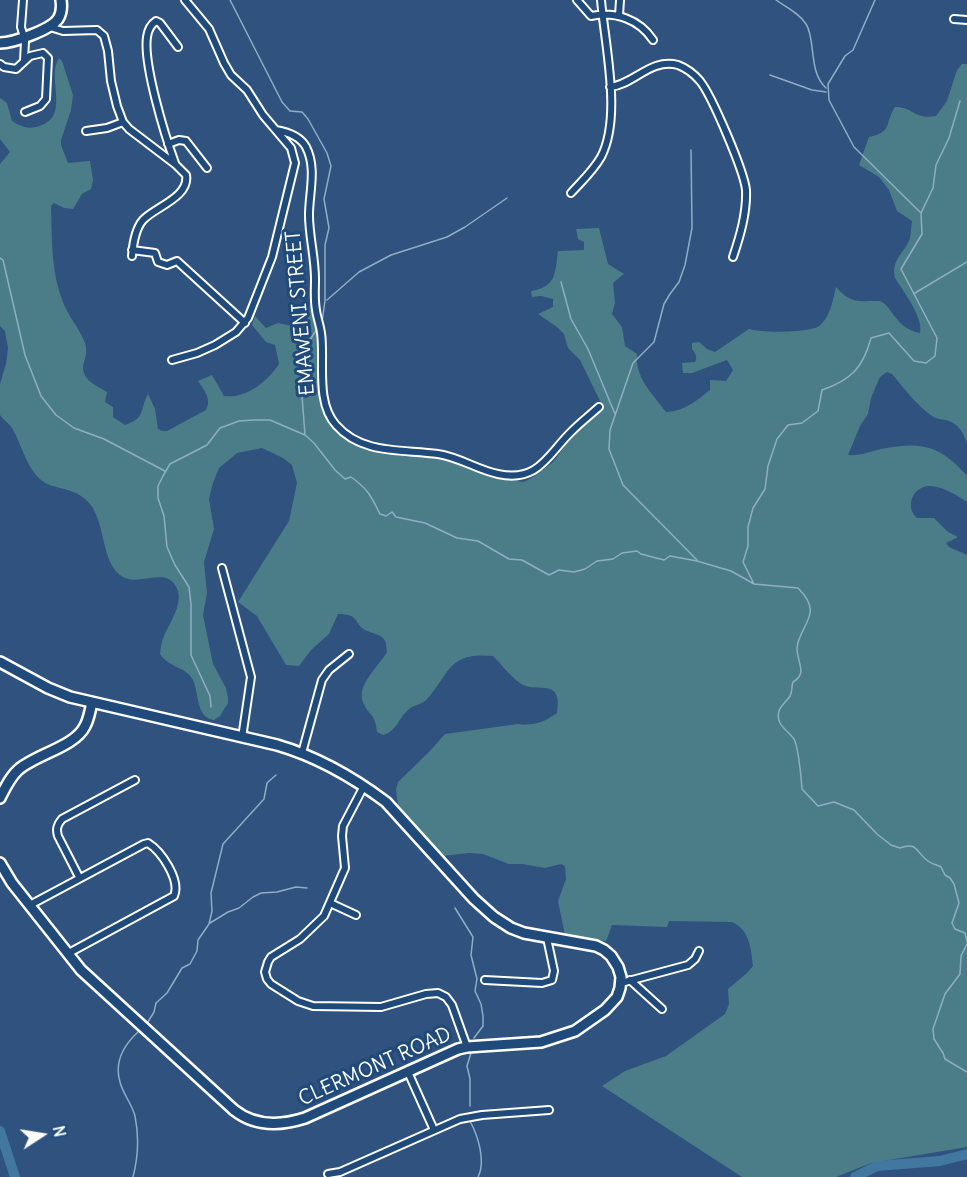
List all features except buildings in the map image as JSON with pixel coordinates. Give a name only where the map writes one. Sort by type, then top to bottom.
[{"type":"street","points":[[23,0],[21,27],[24,37],[24,61]]},
{"type":"street","points":[[0,43],[10,42],[50,27],[60,15],[61,0]]},
{"type":"street","points":[[172,360],[215,345],[236,332],[245,322],[272,257],[295,163],[291,148],[263,115],[247,90],[227,70],[209,29],[185,0]]},
{"type":"street","points":[[577,0],[588,15],[619,16],[643,28],[653,40]]},
{"type":"street","points":[[571,194],[594,168],[607,143],[612,123],[601,0]]},
{"type":"street","points":[[619,16],[620,0]]},
{"type":"street","points":[[954,19],[967,20]]},
{"type":"street","points":[[175,164],[150,75],[146,39],[151,25],[156,21],[160,23],[178,47]]},
{"type":"street","points":[[50,27],[63,31],[97,30],[104,36],[111,81],[123,122],[186,175],[186,183],[180,192],[142,221],[132,253],[155,254],[158,262],[164,264],[177,261],[245,322]]},
{"type":"street","points":[[0,64],[16,69],[35,54],[43,52],[48,58],[46,99],[40,106],[25,112]]},
{"type":"street","points":[[610,87],[624,83],[646,69],[661,65],[681,67],[698,79],[710,99],[744,178],[746,197],[742,231],[733,257]]},
{"type":"street","points":[[86,131],[107,128],[123,122]]},
{"type":"street","name":"EMAWENI STREET","points":[[276,130],[297,137],[303,142],[308,153],[312,176],[309,215],[318,320],[321,331],[322,380],[330,417],[335,425],[348,436],[381,449],[445,455],[496,474],[514,475],[543,465],[572,431],[599,407]]},
{"type":"street","points":[[168,144],[179,140],[186,141],[207,168]]},
{"type":"street","points":[[222,568],[251,677],[242,738]]},
{"type":"street","points":[[302,753],[322,680],[329,670],[349,654]]},
{"type":"street","points":[[0,662],[59,693],[92,703],[277,745],[302,753],[364,786],[386,802],[474,899],[511,928],[547,938],[596,946],[604,950],[616,963],[626,982],[662,1009]]},
{"type":"street","points":[[0,798],[11,778],[21,767],[81,732],[86,725],[92,703]]},
{"type":"street","points":[[79,877],[58,836],[56,829],[58,824],[62,819],[99,797],[135,780]]},
{"type":"street","points":[[364,786],[343,826],[345,868],[324,916],[300,939],[271,957],[266,972],[267,979],[302,1004],[313,1006],[381,1007],[426,994],[438,993],[446,997],[453,1005],[467,1047]]},
{"type":"street","points":[[30,905],[79,877],[148,843],[160,852],[175,882],[176,890],[171,899],[67,954]]},
{"type":"street","name":"CLERMONT ROAD","points":[[0,863],[7,876],[67,954],[89,978],[234,1110],[256,1122],[288,1123],[305,1118],[467,1047],[541,1042],[575,1031],[613,1002],[626,982]]},
{"type":"street","points":[[330,903],[356,915]]},
{"type":"street","points":[[485,980],[542,983],[552,980],[554,971],[547,938]]},
{"type":"street","points":[[626,982],[688,965],[699,951]]},
{"type":"street","points":[[408,1072],[434,1130]]},
{"type":"street","points":[[328,1174],[340,1172],[470,1116],[549,1110]]},
{"type":"green space","points":[[59,58],[73,95],[61,145],[68,163],[90,161],[93,180],[91,189],[82,194],[73,209],[54,203],[51,206],[54,267],[63,302],[85,343],[84,372],[89,380],[107,392],[105,402],[113,407],[113,417],[125,425],[136,420],[148,394],[155,409],[158,429],[167,431],[206,410],[208,398],[198,381],[212,375],[224,396],[240,395],[255,388],[279,364],[275,345],[266,342],[252,325],[255,316],[266,328],[278,323],[292,326],[309,304],[316,329],[322,397],[330,423],[343,437],[376,451],[417,453],[445,458],[469,466],[493,478],[524,482],[553,462],[572,437],[603,407],[580,360],[568,348],[564,334],[538,314],[553,307],[553,299],[541,296],[532,297],[531,291],[550,283],[555,273],[558,251],[584,250],[584,242],[578,239],[576,229],[599,228],[608,264],[624,274],[613,283],[615,303],[612,314],[622,327],[625,346],[637,354],[637,363],[642,378],[666,412],[690,405],[710,390],[710,380],[726,381],[733,370],[727,360],[692,373],[683,373],[682,363],[696,360],[692,343],[699,342],[715,352],[749,329],[785,332],[814,328],[823,323],[826,318],[836,287],[851,299],[883,303],[905,327],[920,333],[916,312],[895,278],[894,272],[896,263],[909,241],[912,221],[897,211],[889,190],[879,177],[859,165],[869,137],[885,130],[895,107],[918,115],[936,116],[947,101],[957,70],[962,64],[967,64],[967,444],[957,426],[926,412],[892,374],[887,372],[880,377],[871,398],[868,414],[860,426],[848,455],[907,445],[918,446],[939,452],[967,476],[967,502],[943,489],[928,486],[922,487],[914,494],[911,509],[917,518],[934,518],[948,532],[958,537],[946,543],[949,547],[967,555],[967,1147],[871,1163],[836,1177],[742,1177],[602,1086],[625,1071],[666,1056],[725,1014],[729,1004],[728,989],[753,966],[746,935],[738,925],[732,922],[669,921],[667,927],[612,925],[606,941],[565,935],[558,901],[566,879],[565,866],[561,864],[545,868],[509,864],[483,854],[442,856],[398,805],[396,790],[398,782],[445,734],[539,723],[557,713],[556,694],[547,688],[526,686],[520,683],[493,656],[468,657],[453,665],[426,700],[410,708],[394,728],[383,735],[377,732],[375,721],[365,707],[362,696],[365,682],[387,652],[385,641],[381,637],[365,630],[353,617],[338,614],[329,634],[311,650],[299,666],[286,665],[257,616],[238,602],[289,521],[297,483],[292,465],[262,448],[237,453],[219,468],[209,499],[214,529],[204,562],[207,593],[203,615],[213,664],[226,688],[228,703],[220,716],[214,720],[204,715],[193,680],[160,654],[163,638],[178,604],[179,597],[175,585],[170,580],[158,577],[129,579],[116,571],[107,554],[99,522],[90,504],[71,491],[52,486],[41,480],[28,462],[12,428],[0,415],[0,384],[8,348],[5,331],[0,326],[0,164],[10,152],[0,139],[0,98],[7,103],[12,121],[20,125],[27,128],[34,127],[50,120],[55,113],[55,75]]},
{"type":"waterway","points":[[230,0],[282,102],[290,111],[302,112],[308,119],[327,153],[331,166],[324,199],[329,228],[325,245],[325,301],[322,322]]},
{"type":"waterway","points":[[776,0],[796,13],[806,24],[811,38],[814,65],[820,81],[826,88]]},
{"type":"waterway","points":[[754,584],[743,562],[748,546],[748,527],[753,508],[765,489],[768,466],[777,439],[788,425],[802,423],[818,411],[822,390],[841,382],[854,372],[860,365],[871,338],[889,333],[914,361],[926,363],[935,356],[937,338],[901,269],[922,234],[921,213],[854,147],[829,100],[828,84],[845,56],[853,50],[875,0]]},
{"type":"waterway","points":[[770,75],[812,90],[826,92]]},
{"type":"waterway","points":[[921,213],[933,188],[936,165],[949,138],[960,101]]},
{"type":"waterway","points":[[691,150],[692,228],[685,265],[679,282],[664,304],[654,342],[633,363],[610,430],[609,449],[623,485],[697,560]]},
{"type":"waterway","points":[[327,300],[359,272],[391,255],[447,237],[507,198]]},
{"type":"waterway","points":[[0,258],[3,260],[25,355],[41,396],[56,415],[74,428],[104,439],[165,471]]},
{"type":"waterway","points":[[915,293],[967,262]]},
{"type":"waterway","points":[[561,282],[571,319],[588,349],[615,414]]},
{"type":"waterway","points":[[305,435],[302,396],[307,368],[306,353],[308,343],[317,329]]},
{"type":"waterway","points":[[211,707],[210,696],[191,655],[189,587],[167,547],[158,486],[170,464],[207,445],[220,428],[239,421],[270,420],[305,435],[335,470],[345,479],[351,477],[365,489],[380,514],[386,516],[392,512],[396,517],[425,523],[457,538],[478,541],[509,559],[522,560],[549,575],[559,570],[574,572],[585,569],[597,561],[613,559],[622,553],[637,551],[664,560],[670,556],[697,561],[731,571],[754,584],[798,588],[809,602],[810,609],[797,648],[801,671],[793,682],[791,694],[780,709],[778,716],[780,724],[796,744],[802,789],[818,806],[834,802],[854,810],[891,845],[900,848],[914,847],[928,861],[941,867],[954,884],[959,903],[952,923],[955,929],[965,933],[967,941]]},
{"type":"waterway","points":[[146,1025],[154,1012],[156,1003],[167,993],[182,968],[190,964],[197,951],[198,940],[209,924],[212,911],[211,893],[223,844],[264,799],[267,783],[276,775]]},
{"type":"waterway","points":[[210,923],[261,893],[296,887],[307,888]]},
{"type":"waterway","points":[[455,908],[473,937],[471,955],[477,979],[475,991],[483,1016],[483,1026],[474,1038]]},
{"type":"waterway","points":[[967,944],[961,956],[960,974],[945,994],[933,1029],[934,1039],[945,1059],[967,1072]]},
{"type":"waterway","points":[[133,1177],[137,1147],[136,1124],[134,1112],[121,1086],[118,1068],[128,1042],[138,1032]]},
{"type":"waterway","points":[[470,1106],[470,1079],[467,1066],[471,1053]]},
{"type":"waterway","points":[[470,1121],[476,1134],[481,1156],[478,1177]]},
{"type":"waterway","points":[[0,1131],[15,1177]]},
{"type":"waterway","points":[[855,1177],[877,1166],[940,1161],[967,1154]]}]
